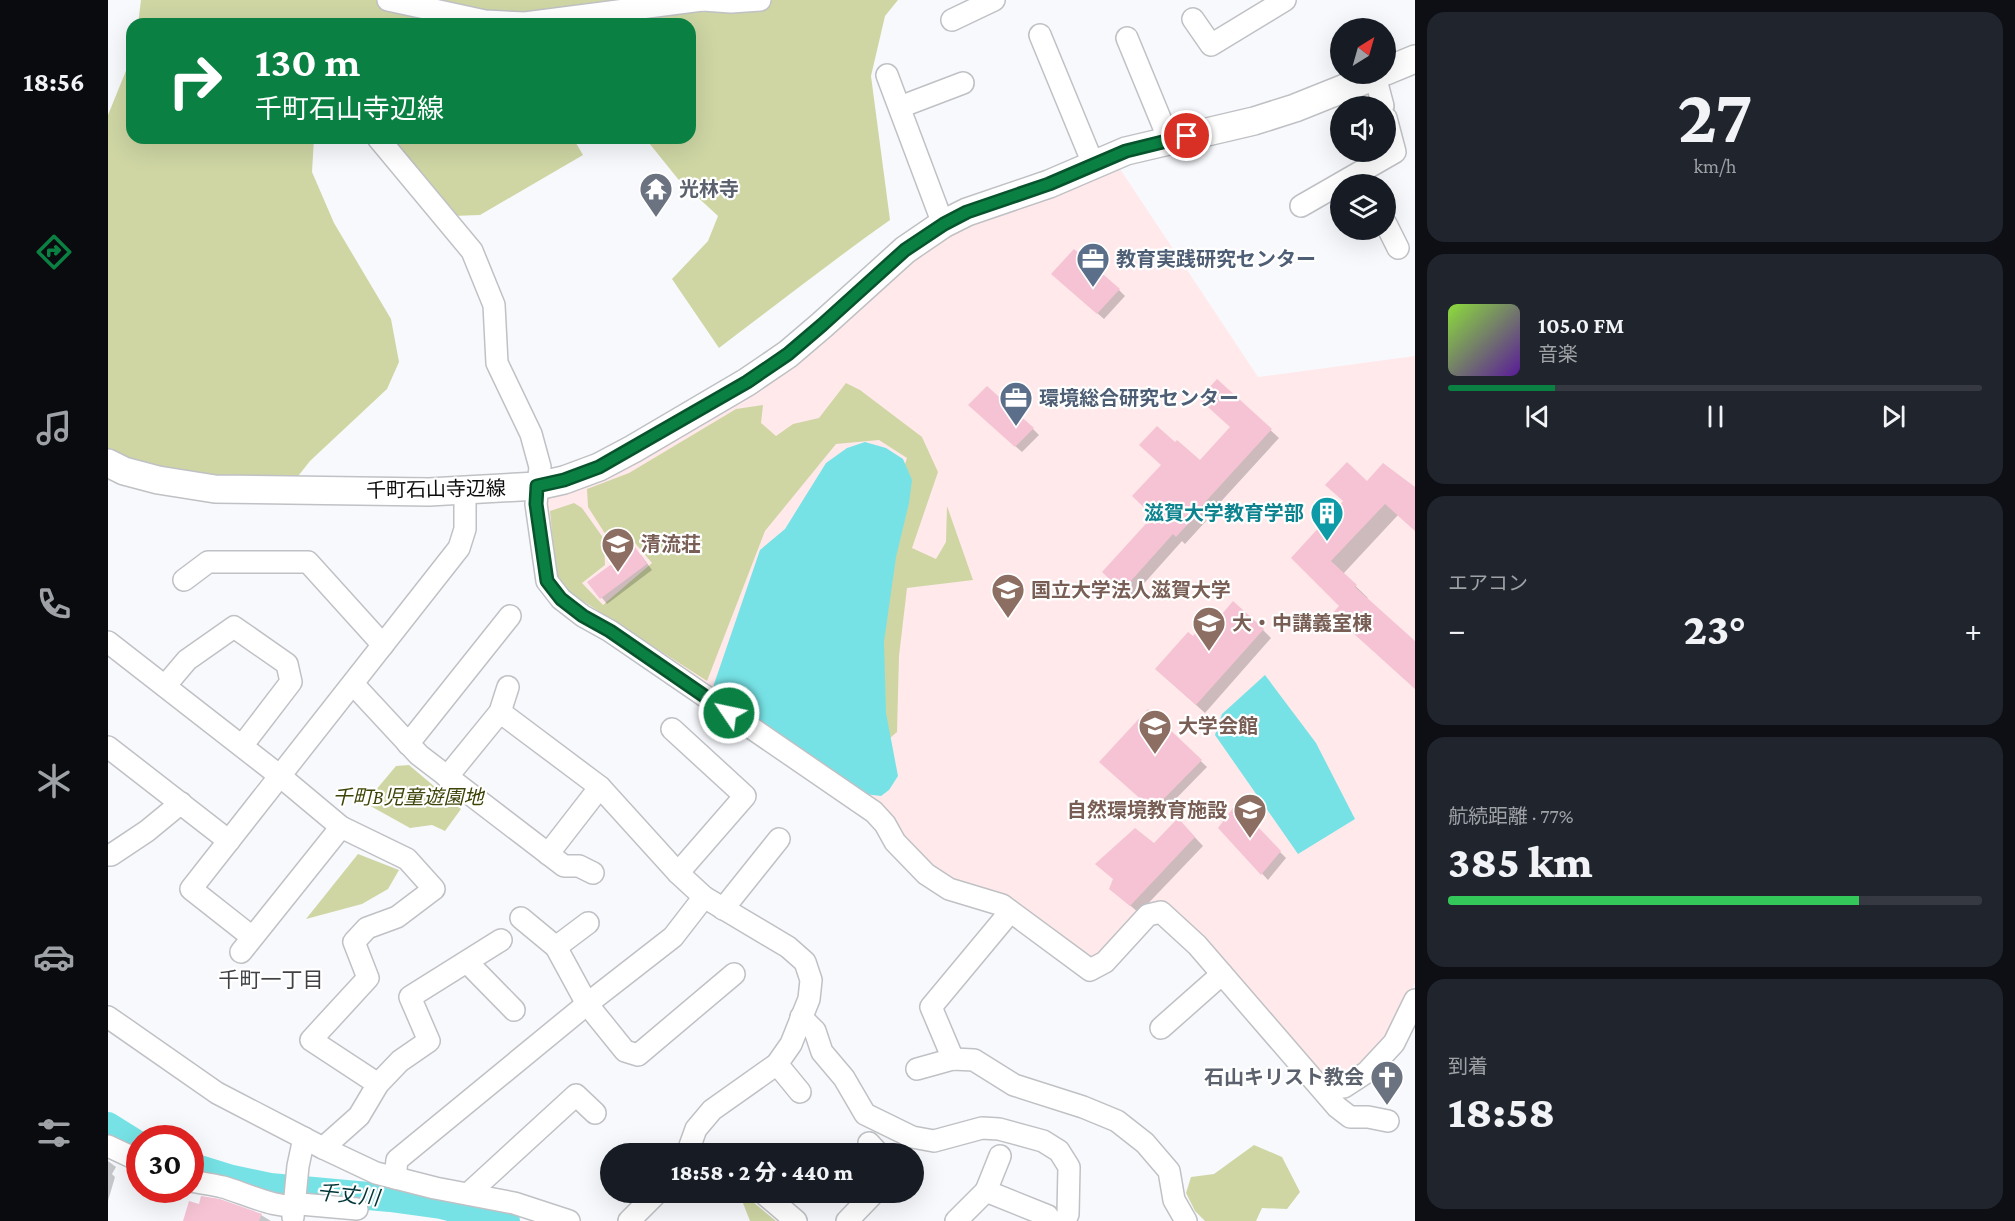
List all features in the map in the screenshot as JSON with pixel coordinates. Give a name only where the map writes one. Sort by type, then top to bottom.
[{"type":"main road","name":"千町石山寺辺線","points":[[1396,67],[1415,59]]},
{"type":"main road","name":"千町石山寺辺線","points":[[108,463],[124,471],[158,480],[215,489],[465,491],[537,486],[564,480],[599,467],[747,382],[788,354],[905,250],[967,212],[1049,184],[1126,151],[1254,121],[1295,108],[1353,84]]},
{"type":"street","points":[[388,0],[470,18]]},
{"type":"street","points":[[563,18],[702,0],[760,0]]},
{"type":"street","points":[[952,20],[993,0]]},
{"type":"street","points":[[1193,19],[1211,45],[1285,0]]},
{"type":"street","points":[[1040,35],[1094,166]]},
{"type":"street","points":[[1127,38],[1169,140]]},
{"type":"street","points":[[887,75],[944,224]]},
{"type":"street","points":[[900,107],[963,83]]},
{"type":"street","points":[[383,144],[472,251],[494,305],[497,363],[531,434],[540,467],[536,504],[547,581],[561,599],[874,812],[885,824],[895,842],[926,874],[949,889],[1002,905],[1090,970],[1105,962],[1148,915],[1161,912],[1197,945],[1337,1107],[1350,1117],[1368,1117],[1388,1121]]},
{"type":"street","points":[[1368,174],[1383,162]]},
{"type":"street","points":[[1301,206],[1330,193]]},
{"type":"street","points":[[1394,240],[1398,248]]},
{"type":"street","points":[[340,827],[246,945],[191,890],[459,548],[465,529],[465,491]]},
{"type":"street","points":[[184,580],[208,562],[308,562],[383,645]]},
{"type":"street","points":[[408,744],[510,616]]},
{"type":"street","points":[[165,686],[187,660],[234,627],[287,664],[291,682],[242,747]]},
{"type":"street","points":[[108,642],[280,776],[340,827],[407,859],[434,890],[397,917],[368,928],[354,942],[368,978],[311,1040],[378,1084]]},
{"type":"street","points":[[352,684],[419,755],[564,866],[579,866],[592,873]]},
{"type":"street","points":[[447,777],[500,712],[508,687]]},
{"type":"street","points":[[500,712],[600,787],[678,873],[704,897],[788,947],[805,962],[811,980],[808,999],[791,1044],[777,1064],[712,1110],[696,1129],[695,1143]]},
{"type":"street","points":[[672,729],[745,796],[678,873]]},
{"type":"street","points":[[108,747],[230,841]]},
{"type":"street","points":[[548,854],[600,787]]},
{"type":"street","points":[[108,855],[147,831],[181,803]]},
{"type":"street","points":[[723,909],[779,839]]},
{"type":"street","points":[[395,1178],[397,1160],[587,1004],[673,937],[704,897]]},
{"type":"street","points":[[953,1059],[931,1006],[1011,912]]},
{"type":"street","points":[[521,918],[556,947],[587,1004],[625,1051],[638,1054],[734,974]]},
{"type":"street","points":[[556,947],[588,923]]},
{"type":"street","points":[[323,1148],[359,1116],[378,1084],[400,1061],[429,1041],[410,997],[501,940]]},
{"type":"street","points":[[467,962],[514,1010]]},
{"type":"street","points":[[1161,1028],[1222,974]]},
{"type":"street","points":[[1321,1087],[1344,1087],[1367,1072],[1394,1043],[1415,1000]]},
{"type":"street","points":[[108,1017],[217,1092],[376,1173],[514,1203],[569,1221]]},
{"type":"street","points":[[801,1017],[815,1031],[822,1052],[844,1078],[865,1114],[912,1137],[934,1141],[982,1128],[999,1129],[1043,1141],[1059,1151],[1069,1167],[1068,1214],[1054,1220],[986,1191]]},
{"type":"street","points":[[917,1069],[953,1059],[974,1060],[1014,1085],[1083,1107],[1117,1121],[1145,1143],[1168,1172],[1174,1200],[1186,1221]]},
{"type":"street","points":[[777,1064],[800,1092]]},
{"type":"street","points":[[468,1194],[576,1095],[595,1113]]},
{"type":"street","points":[[294,1210],[298,1166],[304,1138]]},
{"type":"street","points":[[108,1146],[126,1154]]},
{"type":"street","points":[[957,1221],[986,1191],[1000,1155]]},
{"type":"street","points":[[204,1184],[222,1187],[294,1210]]},
{"type":"street","points":[[629,1221],[647,1203]]},
{"type":"street","points":[[775,1203],[796,1221]]},
{"type":"street","points":[[847,1221],[864,1203]]},
{"type":"street","points":[[294,1210],[300,1204],[357,1209]]},
{"type":"shaded area","name":"国立大学法人滋賀大学","points":[[1118,166],[1258,377],[1415,356],[1415,983],[1401,1016],[1388,1038],[1362,1066],[1342,1080],[1325,1081],[1162,906],[1090,962],[952,885],[551,579],[543,494],[627,466],[951,230]]},
{"type":"green space","points":[[141,0],[898,0],[885,16],[871,76],[890,220],[719,348],[672,279],[708,241],[718,216],[678,179],[650,144],[696,144],[696,18],[139,18]]},
{"type":"green space","points":[[126,71],[126,144],[314,144],[312,172],[334,223],[391,319],[399,362],[387,389],[310,461],[295,480],[163,476],[108,452],[108,115]]},
{"type":"green space","points":[[390,144],[577,144],[583,155],[480,215],[452,216]]},
{"type":"green space","points":[[846,383],[860,390],[922,437],[938,472],[912,548],[936,559],[946,542],[947,506],[973,580],[907,588],[899,656],[897,732],[883,744],[873,650],[889,513],[907,458],[879,440],[836,444],[765,531],[707,681],[569,592],[556,576],[550,511],[574,503],[582,508],[604,539],[605,565],[582,583],[603,605],[652,563],[635,543],[618,554],[588,507],[587,489],[629,473],[736,409],[763,405],[761,423],[776,436],[793,424],[819,418]]},
{"type":"green space","name":"千町B児童遊園地","points":[[409,765],[461,809],[445,831],[432,825],[410,828],[365,803],[396,766]]},
{"type":"green space","points":[[358,854],[399,870],[388,889],[362,904],[306,919]]},
{"type":"green space","points":[[1254,1145],[1282,1157],[1300,1192],[1287,1209],[1262,1208],[1256,1221],[1205,1221],[1195,1211],[1186,1193],[1191,1177],[1214,1174]]},
{"type":"green space","points":[[743,1203],[754,1203],[776,1221],[750,1221]]},
{"type":"water","points":[[865,442],[886,448],[903,459],[912,480],[896,557],[884,642],[886,713],[898,776],[889,790],[881,796],[864,794],[712,690],[760,550],[785,529],[826,463],[847,448]]},
{"type":"water","points":[[1265,675],[1316,743],[1355,819],[1298,854],[1215,735],[1222,714]]},
{"type":"building","points":[[1074,249],[1120,289],[1097,314],[1051,274]]},
{"type":"building","points":[[1217,379],[1272,429],[1176,537],[1173,534],[1122,591],[1102,572],[1153,516],[1132,496],[1161,465],[1139,445],[1157,426],[1200,460],[1230,427],[1199,399]]},
{"type":"building","points":[[987,386],[1034,428],[1015,447],[968,405]]},
{"type":"building","name":"滋賀大学教育学部","points":[[1347,462],[1367,481],[1383,463],[1415,487],[1415,531],[1385,504],[1331,561],[1357,585],[1355,587],[1415,641],[1415,689],[1332,614],[1339,606],[1291,558],[1343,501],[1325,485]]},
{"type":"building","points":[[635,547],[647,564],[600,599],[587,582]]},
{"type":"building","points":[[1233,601],[1264,629],[1196,705],[1155,669],[1188,632],[1193,636],[1205,622],[1211,627]]},
{"type":"building","name":"大学会館","points":[[1148,709],[1202,760],[1153,810],[1099,762]]},
{"type":"building","points":[[1236,804],[1281,851],[1261,875],[1218,828]]},
{"type":"building","name":"自然環境教育施設","points":[[1178,818],[1195,837],[1130,906],[1109,889],[1113,879],[1095,864],[1135,828],[1154,843]]},
{"type":"building","points":[[204,1196],[220,1199],[262,1214],[259,1221],[183,1221],[188,1203],[204,1203]]},
{"type":"waterway","name":"千丈川","points":[[108,1126],[126,1137]]},
{"type":"waterway","name":"千丈川","points":[[204,1170],[270,1187],[441,1205],[506,1221]]},
{"type":"place","name":"光林寺","points":[[656,218]]},
{"type":"place","name":"教育実践研究センター","points":[[1093,288]]},
{"type":"place","name":"環境総合研究センター","points":[[1016,427]]},
{"type":"place","name":"滋賀大学教育学部","points":[[1327,542]]},
{"type":"place","name":"清流荘","points":[[618,573]]},
{"type":"place","name":"国立大学法人滋賀大学","points":[[1008,619]]},
{"type":"place","name":"大・中講義室棟","points":[[1209,652]]},
{"type":"place","name":"大学会館","points":[[1155,755]]},
{"type":"place","name":"自然環境教育施設","points":[[1250,839]]},
{"type":"place","name":"石山キリスト教会","points":[[1387,1106]]},
{"type":"district","name":"千町一丁目","points":[[271,980]]},
{"type":"route","points":[[729,713],[561,599],[547,581],[536,504],[537,486],[564,480],[599,467],[747,382],[788,354],[905,250],[944,224],[967,212],[1049,184],[1126,151],[1187,136]]}]
